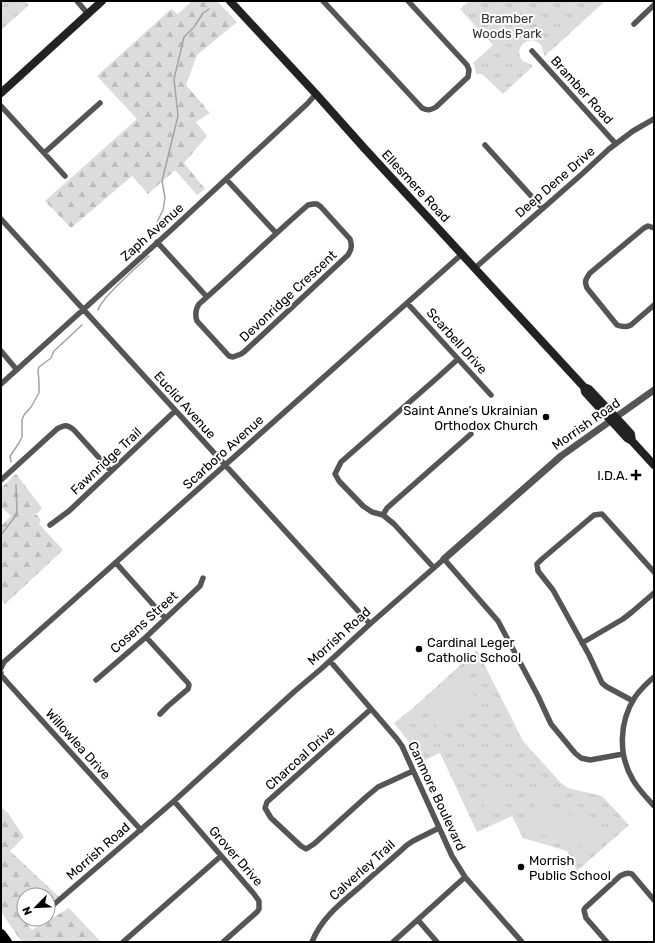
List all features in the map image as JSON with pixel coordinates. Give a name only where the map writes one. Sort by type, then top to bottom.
[{"type":"highway","points":[[1,934],[7,942]]},
{"type":"main road","points":[[1,93],[102,1]]},
{"type":"main road","name":"Ellesmere Road","points":[[230,1],[584,387],[589,389],[613,419],[631,434],[632,440],[654,465]]},
{"type":"street","points":[[77,1],[88,14]]},
{"type":"street","points":[[322,1],[422,108],[432,110],[468,77],[469,70],[408,1]]},
{"type":"street","points":[[634,24],[654,5]]},
{"type":"street","name":"Bramber Road","points":[[532,51],[616,144]]},
{"type":"street","name":"Zaph Avenue","points":[[1,384],[226,179],[316,94]]},
{"type":"street","points":[[44,153],[100,103]]},
{"type":"street","points":[[1,106],[65,176]]},
{"type":"street","name":"Deep Dene Drive","points":[[475,268],[609,149],[634,132],[653,122]]},
{"type":"street","points":[[485,146],[542,208]]},
{"type":"street","points":[[226,179],[276,232]]},
{"type":"street","name":"Devonridge Crescent","points":[[317,204],[350,239],[352,244],[351,251],[241,354],[233,357],[229,356],[198,321],[195,316],[196,308],[276,232],[308,205],[317,204]]},
{"type":"street","name":"Euclid Avenue","points":[[1,219],[370,624]]},
{"type":"street","points":[[654,228],[648,226],[644,228],[590,273],[585,284],[619,326],[627,327],[632,325],[654,305]]},
{"type":"street","points":[[157,242],[207,297]]},
{"type":"street","name":"Scarboro Avenue","points":[[1,668],[4,662],[462,254]]},
{"type":"street","name":"Scarbell Drive","points":[[407,303],[491,395]]},
{"type":"street","points":[[1,351],[17,370]]},
{"type":"street","points":[[434,568],[394,524],[383,515],[372,512],[363,506],[335,474],[340,462],[458,359]]},
{"type":"street","name":"Morrish Road","points":[[56,903],[174,801],[295,691],[560,456],[654,390]]},
{"type":"street","name":"Fawnridge Trail","points":[[50,525],[69,511],[175,411]]},
{"type":"street","points":[[1,480],[62,426],[70,426],[111,472]]},
{"type":"street","points":[[383,515],[387,508],[471,434]]},
{"type":"street","points":[[633,701],[602,683],[582,643],[552,590],[538,571],[538,564],[594,515],[602,514],[654,572]]},
{"type":"street","points":[[444,559],[498,621],[538,696],[551,724],[575,753],[581,758],[590,760],[623,754]]},
{"type":"street","points":[[116,563],[165,618]]},
{"type":"street","name":"Cosens Street","points":[[96,680],[146,637],[200,586],[203,578]]},
{"type":"street","points":[[582,643],[622,619],[654,593]]},
{"type":"street","points":[[146,637],[184,678],[189,686],[188,689],[160,714]]},
{"type":"street","name":"Canmore Boulevard","points":[[330,661],[397,739],[406,754],[456,863],[465,877],[522,942]]},
{"type":"street","name":"Willowlea Drive","points":[[1,673],[141,830]]},
{"type":"street","points":[[654,677],[639,692],[633,701],[628,712],[622,734],[622,746],[628,771],[632,779],[654,806]]},
{"type":"street","name":"Charcoal Drive","points":[[371,709],[267,802],[265,808],[271,818],[306,849],[314,844],[378,787],[414,771]]},
{"type":"street","name":"Grover Drive","points":[[174,801],[257,898],[260,905],[257,912],[223,942]]},
{"type":"street","name":"Calverley Trail","points":[[312,942],[322,924],[347,898],[407,845],[439,828]]},
{"type":"street","points":[[123,942],[221,856]]},
{"type":"street","points":[[606,942],[586,918],[584,910],[620,876],[629,873],[632,874],[654,900]]},
{"type":"street","points":[[393,942],[465,877]]},
{"type":"street","points":[[418,920],[437,942]]},
{"type":"green space","points":[[1,1],[25,1],[29,5],[1,30]]},
{"type":"green space","points":[[192,1],[217,1],[237,22],[197,55],[186,85],[210,113],[196,122],[207,136],[184,163],[205,189],[197,195],[175,170],[148,194],[132,176],[71,228],[45,201],[137,119],[97,76],[171,9],[178,14]]},
{"type":"green space","name":"Bramber Woods Park","points":[[469,1],[605,1],[545,56],[540,44],[536,41],[531,40],[524,43],[519,51],[520,55],[523,61],[533,66],[503,94],[482,74],[476,74],[473,63],[493,45],[460,9]]},
{"type":"green space","points":[[16,474],[42,508],[36,514],[41,520],[39,524],[63,550],[5,604],[1,599],[1,526],[11,516],[1,507],[1,488]]},
{"type":"green space","points":[[477,650],[523,741],[561,783],[568,788],[602,796],[629,825],[577,871],[567,851],[523,838],[512,816],[477,832],[440,753],[419,763],[409,742],[394,723]]},
{"type":"green space","points":[[463,681],[482,706],[443,734],[425,709]]},
{"type":"green space","points":[[493,784],[502,789],[508,802],[487,812],[478,792],[488,785]]},
{"type":"green space","points":[[542,790],[554,794],[555,802],[552,807],[549,808],[601,824],[594,850],[528,831],[535,804],[539,805],[540,791]]},
{"type":"green space","points":[[1,807],[8,813],[24,837],[10,851],[48,887],[16,887],[16,927],[29,927],[32,930],[37,927],[56,927],[56,916],[69,908],[101,942],[22,942],[1,912]]},
{"type":"waterway","points":[[153,232],[163,210],[165,198],[162,181],[178,116],[174,79],[184,37],[194,27],[203,13],[209,9]]},
{"type":"waterway","points":[[98,310],[113,290],[149,256]]},
{"type":"waterway","points":[[11,462],[10,456],[22,437],[22,420],[24,415],[31,407],[39,393],[39,367],[51,358],[54,351],[82,325]]},
{"type":"waterway","points":[[1,535],[17,514],[16,485]]},
{"type":"place","name":"Saint Anne’s Ukrainian Orthodox Church","points":[[546,417]]},
{"type":"place","name":"I.D.A.","points":[[636,475]]},
{"type":"place","name":"Cardinal Leger Catholic School","points":[[419,649]]},
{"type":"place","name":"Morrish Public School","points":[[521,867]]}]
